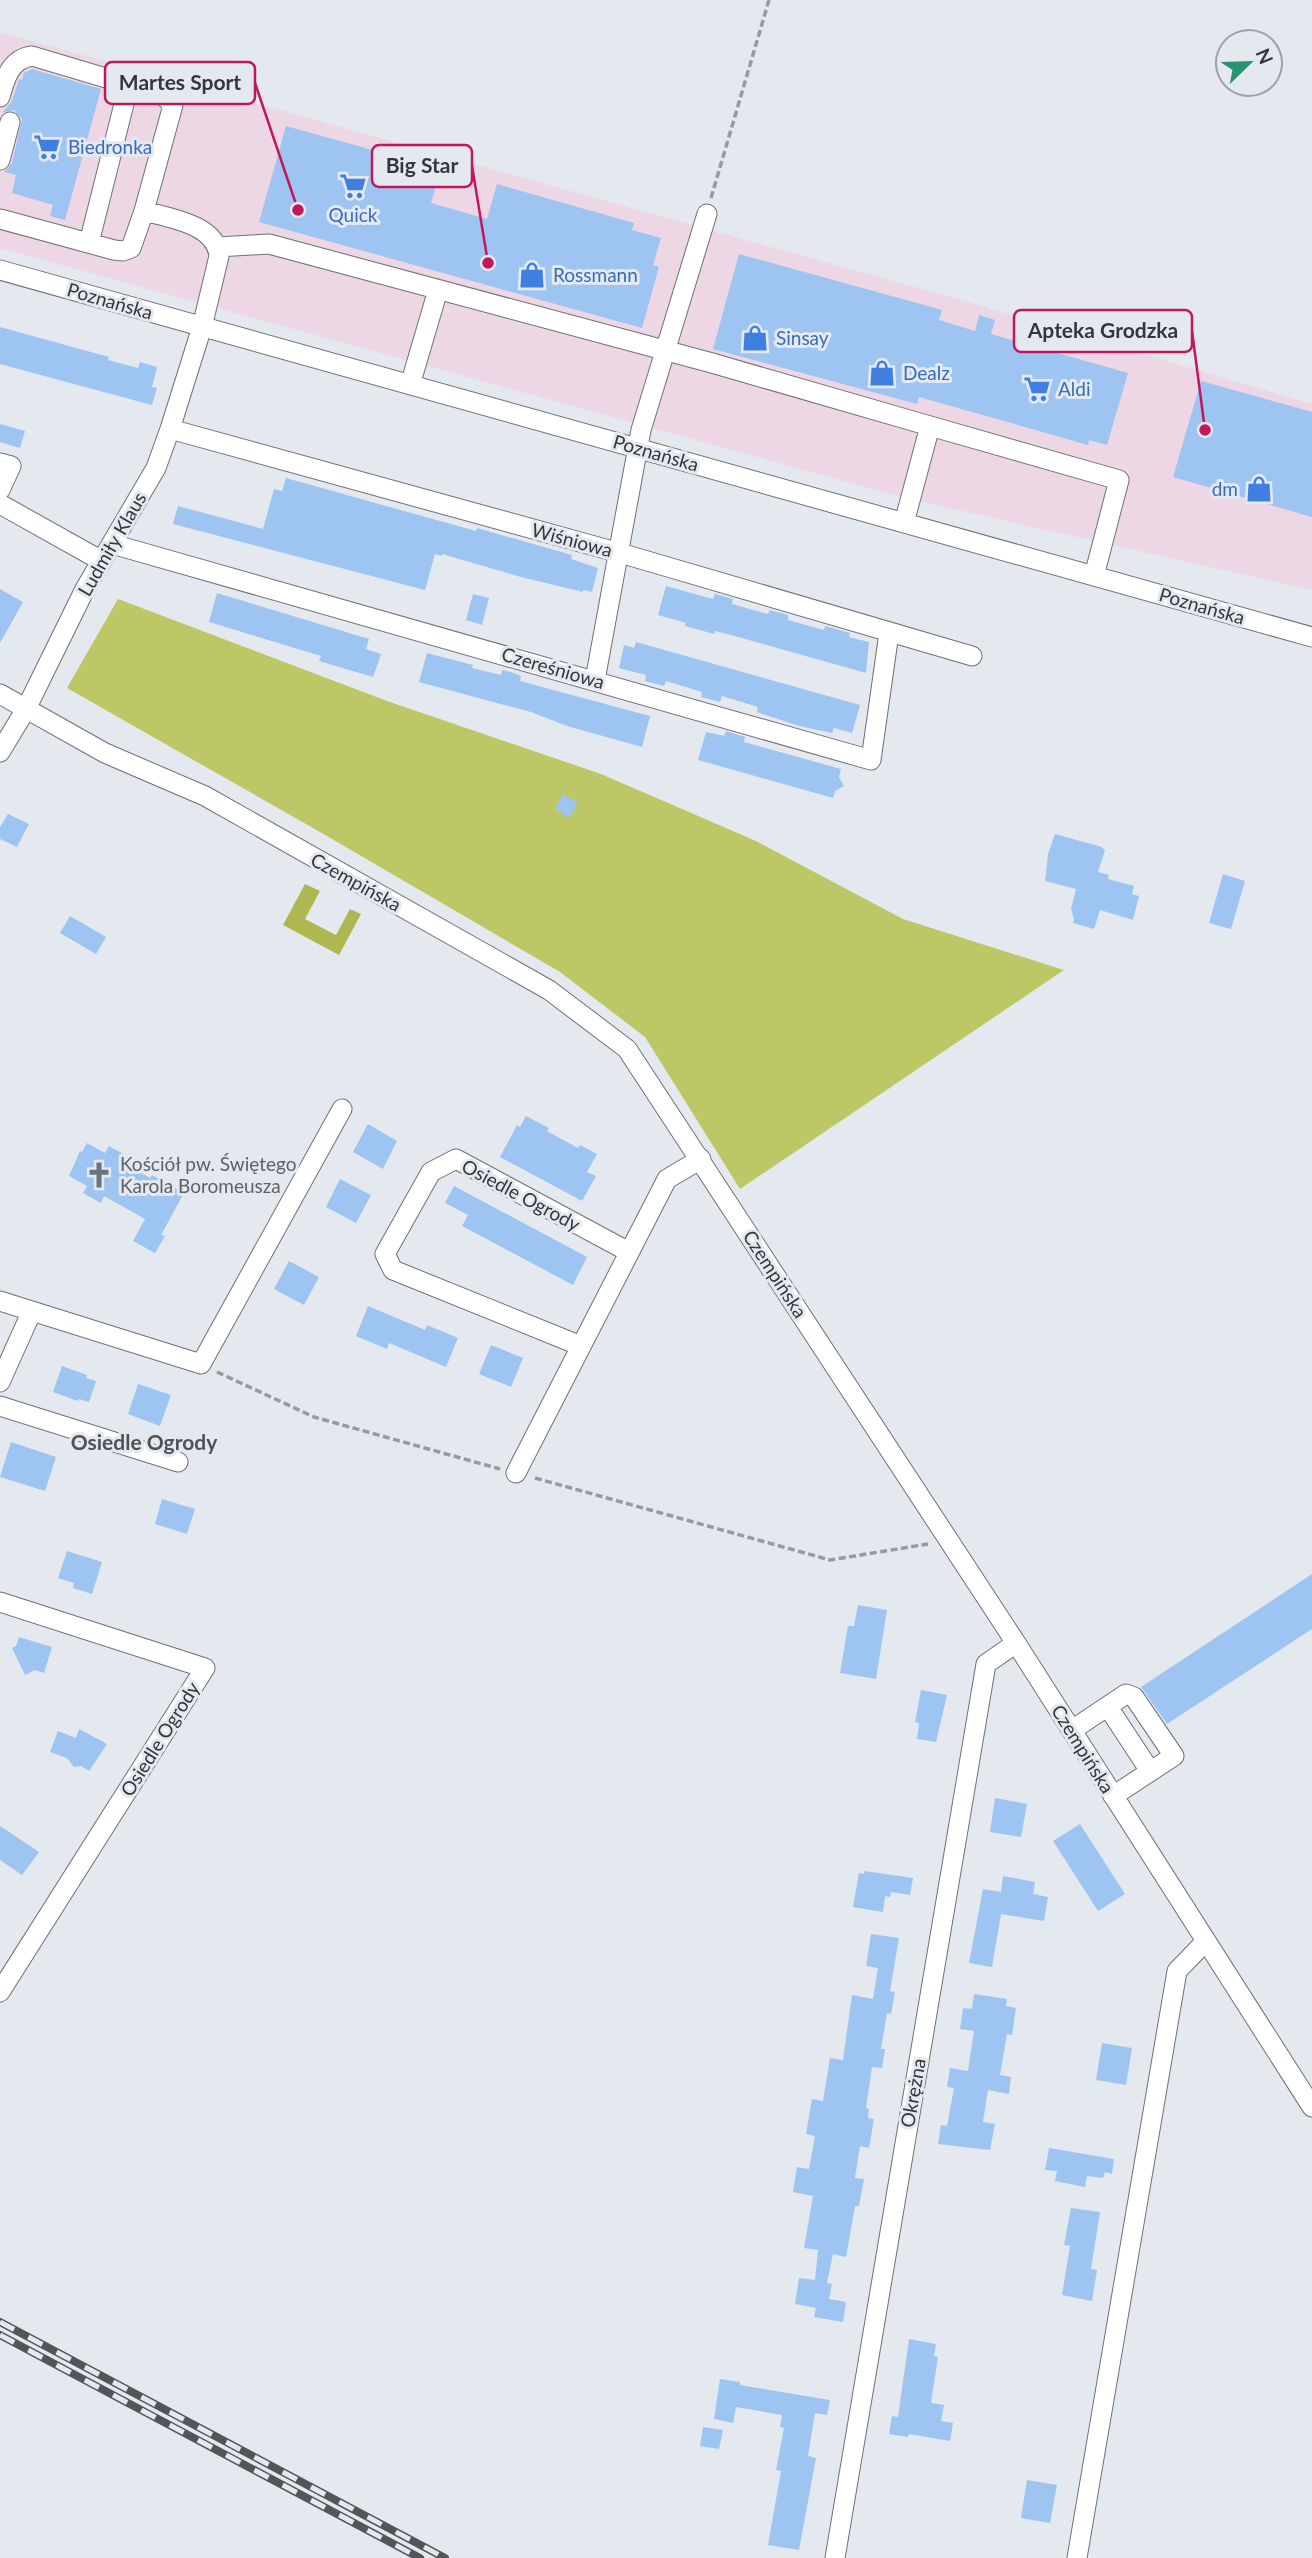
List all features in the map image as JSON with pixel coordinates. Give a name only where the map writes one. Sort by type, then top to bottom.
[{"type":"street","points":[[0,97],[8,72],[17,61],[27,56],[49,59],[163,95],[173,105],[131,248],[118,251],[0,219]]},
{"type":"street","points":[[89,243],[130,84]]},
{"type":"street","points":[[0,160],[10,121]]},
{"type":"street","points":[[144,211],[196,227],[209,236],[217,247],[270,244],[665,351],[1119,480],[1094,576]]},
{"type":"street","points":[[595,680],[641,430],[707,214]]},
{"type":"street","name":"Ludmiły Klaus","points":[[0,752],[26,709],[52,651],[100,560],[156,468],[202,327],[219,256],[217,247]]},
{"type":"street","name":"Poznańska","points":[[0,270],[1312,637]]},
{"type":"street","points":[[410,385],[438,290]]},
{"type":"street","points":[[904,523],[930,426]]},
{"type":"street","name":"Wiśniowa","points":[[170,429],[620,553],[972,656]]},
{"type":"street","points":[[0,463],[11,466],[0,490]]},
{"type":"street","points":[[0,504],[100,560]]},
{"type":"street","name":"Czereśniowa","points":[[112,544],[871,760],[889,633]]},
{"type":"street","name":"Czempińska","points":[[0,694],[105,752],[205,796],[550,990],[627,1049],[1016,1643],[1312,2106]]},
{"type":"street","points":[[0,1301],[201,1364],[342,1109]]},
{"type":"street","name":"Osiedle Ogrody","points":[[581,1346],[393,1270],[385,1254],[431,1172],[456,1159],[629,1252]]},
{"type":"street","points":[[516,1473],[667,1179],[701,1159]]},
{"type":"street","points":[[0,1382],[32,1311]]},
{"type":"street","points":[[0,1406],[178,1462]]},
{"type":"street","name":"Osiedle Ogrody","points":[[0,1602],[205,1668],[0,1992]]},
{"type":"street","name":"Okrężna","points":[[835,2558],[986,1664],[1016,1643]]},
{"type":"street","points":[[1072,1730],[1126,1695],[1134,1697],[1174,1756],[1113,1796]]},
{"type":"street","points":[[1113,1703],[1155,1768]]},
{"type":"street","points":[[1077,2558],[1177,1971],[1205,1942]]},
{"type":"path","points":[[707,214],[769,0]]},
{"type":"path","points":[[201,1364],[314,1418],[830,1560],[930,1543],[924,1536]]},
{"type":"shaded area","points":[[0,32],[965,301],[1312,404],[1312,590],[909,499],[0,248]]},
{"type":"green space","points":[[118,599],[387,701],[601,774],[756,841],[903,919],[1064,970],[740,1189],[645,1037],[560,972],[67,688]]},
{"type":"green space","points":[[305,884],[320,891],[305,919],[336,935],[350,909],[361,914],[339,955],[283,925]]},
{"type":"building","name":"Biedronka","points":[[32,69],[101,89],[65,220],[50,216],[53,205],[12,193],[16,175],[4,172],[12,163],[22,119],[14,110],[3,112],[12,101],[19,79],[22,80],[24,73]]},
{"type":"building","points":[[286,126],[441,169],[431,203],[487,219],[497,184],[634,223],[632,230],[661,238],[653,265],[659,267],[642,328],[259,222]]},
{"type":"building","points":[[739,254],[942,310],[939,320],[975,331],[979,315],[995,320],[991,334],[1128,373],[1107,445],[1089,440],[1088,445],[919,397],[917,404],[713,349]]},
{"type":"building","points":[[0,327],[109,357],[108,360],[138,368],[140,362],[157,367],[152,387],[157,388],[152,405],[0,364]]},
{"type":"building","points":[[1201,381],[1312,412],[1312,517],[1173,477]]},
{"type":"building","points":[[0,424],[25,431],[20,448],[0,442]]},
{"type":"building","points":[[286,478],[572,555],[571,559],[598,568],[592,592],[521,577],[442,554],[435,554],[425,590],[173,524],[178,506],[263,529],[274,489],[282,491]]},
{"type":"building","points":[[666,586],[713,599],[715,594],[733,599],[732,604],[768,614],[770,610],[788,615],[788,620],[824,630],[825,626],[850,633],[849,637],[869,642],[866,673],[731,635],[715,631],[714,634],[685,626],[686,623],[658,615]]},
{"type":"building","points":[[0,589],[23,602],[0,643]]},
{"type":"building","points":[[217,593],[369,639],[366,649],[381,654],[373,677],[319,661],[321,656],[209,622]]},
{"type":"building","points":[[473,594],[489,598],[482,625],[466,620]]},
{"type":"building","points":[[636,642],[860,705],[852,733],[834,728],[832,733],[799,726],[757,712],[758,707],[722,696],[720,702],[701,697],[702,692],[666,681],[664,686],[645,681],[646,675],[619,668],[624,645],[634,648]]},
{"type":"building","points":[[427,653],[501,675],[502,670],[511,672],[521,676],[520,681],[650,716],[642,747],[567,726],[531,712],[419,682]]},
{"type":"building","points":[[726,731],[745,737],[744,742],[841,769],[839,777],[844,786],[835,791],[833,798],[698,760],[706,732],[724,736]]},
{"type":"building","points":[[563,794],[578,803],[569,818],[555,809]]},
{"type":"building","points":[[8,814],[29,824],[17,847],[0,839],[0,827]]},
{"type":"building","points":[[1055,834],[1105,850],[1098,872],[1109,875],[1108,879],[1134,886],[1132,894],[1139,896],[1133,920],[1100,910],[1094,929],[1073,923],[1071,909],[1076,889],[1045,881],[1048,854]]},
{"type":"building","points":[[1223,874],[1245,881],[1231,929],[1209,923]]},
{"type":"building","points":[[70,916],[106,937],[96,954],[60,933]]},
{"type":"building","points":[[526,1116],[578,1148],[580,1145],[597,1154],[587,1172],[596,1176],[582,1201],[500,1157],[517,1125],[520,1127]]},
{"type":"building","points":[[368,1124],[397,1141],[383,1169],[353,1152]]},
{"type":"building","points":[[87,1143],[105,1153],[109,1146],[127,1156],[123,1163],[184,1193],[161,1235],[165,1236],[155,1253],[133,1241],[145,1219],[104,1196],[101,1203],[83,1193],[87,1186],[69,1176],[80,1151],[82,1152]]},
{"type":"building","points":[[340,1179],[371,1195],[356,1223],[326,1207]]},
{"type":"building","points":[[454,1186],[587,1257],[573,1285],[462,1226],[468,1215],[445,1203]]},
{"type":"building","points":[[289,1261],[319,1277],[304,1305],[274,1289]]},
{"type":"building","points":[[368,1306],[425,1330],[427,1325],[458,1338],[446,1367],[389,1343],[387,1349],[356,1336]]},
{"type":"building","points":[[491,1345],[523,1358],[511,1387],[479,1374]]},
{"type":"building","points":[[62,1366],[96,1381],[89,1402],[53,1392]]},
{"type":"building","points":[[138,1384],[171,1395],[160,1426],[128,1414]]},
{"type":"building","points":[[11,1442],[56,1457],[45,1491],[0,1477]]},
{"type":"building","points":[[162,1499],[195,1509],[187,1534],[155,1524]]},
{"type":"building","points":[[67,1551],[102,1562],[92,1594],[73,1588],[74,1583],[58,1578]]},
{"type":"building","points":[[1312,1574],[1312,1629],[1167,1724],[1141,1687]]},
{"type":"building","points":[[858,1605],[887,1610],[876,1679],[840,1673],[848,1626],[854,1626]]},
{"type":"building","points":[[19,1637],[52,1647],[44,1673],[35,1670],[25,1675],[12,1648],[16,1646]]},
{"type":"building","points":[[921,1690],[947,1695],[936,1742],[917,1739],[919,1723],[915,1722]]},
{"type":"building","points":[[79,1729],[107,1744],[89,1771],[81,1766],[74,1767],[67,1758],[50,1752],[58,1731],[76,1738]]},
{"type":"building","points":[[995,1798],[1027,1804],[1021,1837],[990,1832]]},
{"type":"building","points":[[1080,1824],[1125,1894],[1098,1911],[1053,1841]]},
{"type":"building","points":[[0,1826],[39,1852],[22,1875],[0,1860]]},
{"type":"building","points":[[864,1871],[913,1878],[910,1895],[891,1892],[890,1897],[885,1896],[883,1912],[853,1907],[859,1873],[864,1874]]},
{"type":"building","points":[[1003,1876],[1035,1882],[1033,1894],[1048,1897],[1044,1921],[1001,1914],[992,1967],[969,1963],[983,1889],[1001,1892]]},
{"type":"building","points":[[871,1934],[899,1938],[890,1991],[895,1992],[891,2014],[887,2013],[881,2049],[885,2049],[882,2068],[872,2067],[866,2108],[869,2109],[868,2118],[874,2119],[869,2148],[860,2146],[855,2178],[864,2179],[859,2206],[855,2206],[846,2257],[833,2254],[827,2283],[832,2284],[829,2299],[846,2302],[843,2322],[814,2317],[816,2308],[795,2304],[799,2278],[815,2280],[818,2250],[804,2248],[813,2196],[793,2192],[797,2167],[809,2169],[815,2136],[806,2134],[812,2099],[823,2101],[830,2058],[843,2060],[852,1995],[873,1999],[878,1968],[866,1966]]},
{"type":"building","points":[[974,1994],[1007,1999],[1006,2006],[1016,2008],[1012,2035],[1007,2034],[1000,2075],[1011,2077],[1009,2094],[988,2090],[983,2122],[995,2124],[990,2150],[938,2144],[941,2125],[947,2126],[954,2088],[947,2087],[950,2068],[968,2071],[974,2031],[960,2029],[963,2008],[972,2009]]},
{"type":"building","points":[[1102,2043],[1132,2048],[1126,2085],[1096,2080]]},
{"type":"building","points":[[1049,2148],[1114,2159],[1112,2174],[1105,2172],[1103,2178],[1087,2176],[1085,2187],[1055,2181],[1057,2171],[1045,2170]]},
{"type":"building","points":[[1071,2208],[1100,2212],[1091,2269],[1097,2270],[1092,2301],[1062,2295],[1070,2246],[1064,2245]]},
{"type":"building","points":[[909,2339],[936,2344],[934,2356],[938,2357],[931,2403],[944,2405],[941,2421],[953,2423],[950,2441],[909,2434],[908,2437],[889,2434],[892,2416],[898,2417]]},
{"type":"building","points":[[720,2379],[740,2382],[740,2385],[830,2400],[827,2415],[815,2413],[808,2456],[816,2458],[799,2550],[768,2545],[781,2471],[776,2470],[784,2428],[780,2427],[782,2415],[736,2407],[733,2423],[714,2419]]},
{"type":"building","points":[[703,2427],[723,2430],[719,2449],[700,2446]]},
{"type":"building","points":[[1027,2480],[1057,2485],[1050,2523],[1021,2518]]},
{"type":"railway","points":[[0,2322],[445,2558]]},
{"type":"railway","points":[[0,2335],[420,2558]]},
{"type":"place","name":"Biedronka","points":[[47,147]]},
{"type":"place","name":"Quick","points":[[353,186]]},
{"type":"place","name":"Martes Sport","points":[[298,210]]},
{"type":"place","name":"Big Star","points":[[488,263]]},
{"type":"place","name":"Rossmann","points":[[532,275]]},
{"type":"place","name":"Sinsay","points":[[755,338]]},
{"type":"place","name":"Dealz","points":[[882,373]]},
{"type":"place","name":"Aldi","points":[[1037,389]]},
{"type":"place","name":"Apteka Grodzka","points":[[1205,430]]},
{"type":"place","name":"dm","points":[[1259,489]]},
{"type":"place","name":"Kościół pw. Świętego Karola Boromeusza","points":[[99,1175]]},
{"type":"district","name":"Osiedle Ogrody","points":[[144,1443]]}]
